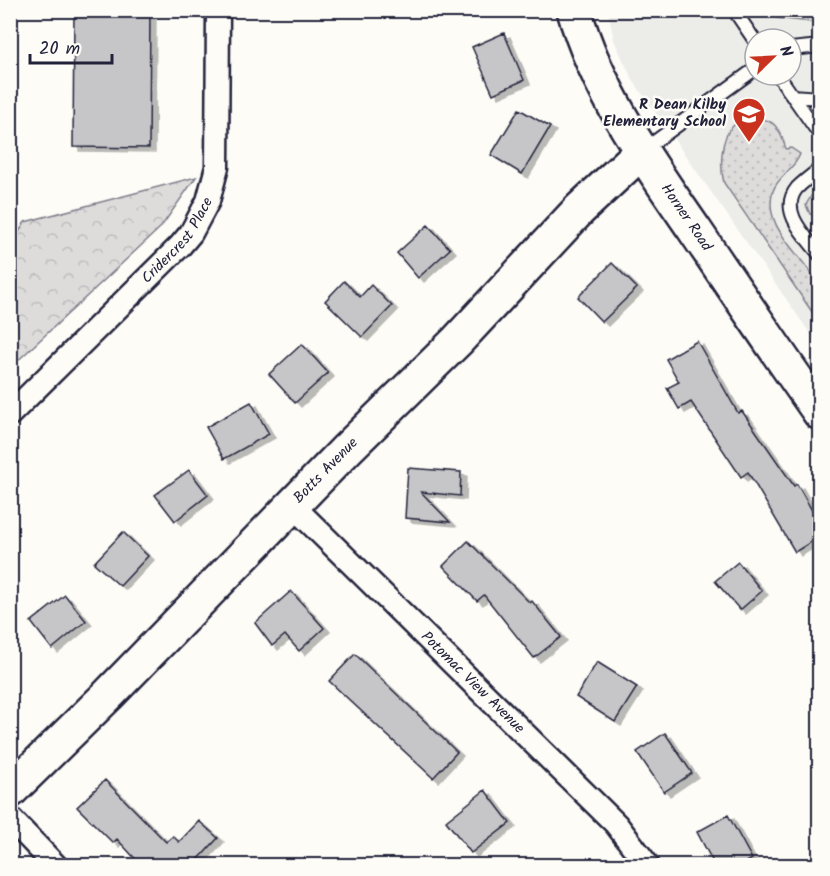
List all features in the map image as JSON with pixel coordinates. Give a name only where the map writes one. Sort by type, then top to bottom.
[{"type":"street","name":"Cridercrest Place","points":[[10,414],[180,246],[191,233],[208,201],[217,167],[218,10]]},
{"type":"street","name":"Horner Road","points":[[574,10],[586,45],[604,85],[641,152],[819,413]]},
{"type":"street","name":"Botts Avenue","points":[[10,791],[109,694],[457,341],[579,210],[641,152]]},
{"type":"street","name":"Potomac View Avenue","points":[[293,506],[616,824],[648,866]]},
{"type":"street","points":[[10,818],[57,866]]},
{"type":"lane","points":[[734,10],[746,27]]},
{"type":"lane","points":[[803,48],[819,46]]},
{"type":"lane","points":[[641,152],[743,78]]},
{"type":"lane","points":[[786,87],[819,135]]},
{"type":"lane","points":[[792,96],[819,98]]},
{"type":"lane","points":[[819,169],[797,188],[791,204],[792,215],[819,255]]},
{"type":"shaded area","name":"R Dean Kilby Elementary School","points":[[608,11],[819,11],[819,346],[632,79],[614,40]]},
{"type":"green space","points":[[773,11],[819,11],[819,23],[776,18]]},
{"type":"green space","points":[[750,118],[765,119],[775,125],[786,149],[791,148],[800,154],[775,186],[771,204],[773,217],[779,229],[812,274],[820,289],[819,322],[724,183],[722,161],[726,137],[735,124]]},
{"type":"green space","points":[[196,177],[161,227],[11,367],[11,245],[25,222]]},
{"type":"green space","points":[[819,192],[819,211],[815,215],[810,214],[806,205],[811,196]]},
{"type":"building","points":[[74,10],[150,10],[149,148],[73,147]]},
{"type":"building","points":[[504,33],[524,80],[493,94],[472,47]]},
{"type":"building","points":[[519,109],[550,127],[522,174],[491,155]]},
{"type":"building","points":[[428,225],[450,249],[418,278],[397,253]]},
{"type":"building","points":[[612,263],[637,288],[602,322],[578,297]]},
{"type":"building","points":[[344,281],[360,297],[371,285],[392,306],[362,337],[325,301]]},
{"type":"building","points":[[697,341],[738,413],[742,411],[794,486],[797,484],[819,523],[819,537],[795,552],[748,472],[741,477],[691,402],[679,409],[667,388],[679,382],[666,359]]},
{"type":"building","points":[[302,344],[328,373],[295,403],[269,374]]},
{"type":"building","points":[[251,402],[269,434],[224,459],[206,427]]},
{"type":"building","points":[[408,468],[461,472],[460,496],[421,492],[450,522],[405,518]]},
{"type":"building","points":[[189,470],[208,495],[175,521],[155,495]]},
{"type":"building","points":[[123,532],[148,556],[120,586],[94,563]]},
{"type":"building","points":[[468,541],[530,603],[532,601],[561,637],[534,658],[484,595],[477,601],[443,566]]},
{"type":"building","points":[[738,562],[762,591],[740,610],[715,581]]},
{"type":"building","points":[[291,591],[324,628],[299,651],[285,635],[272,646],[255,623]]},
{"type":"building","points":[[65,595],[86,621],[52,649],[31,622]]},
{"type":"building","points":[[355,654],[457,752],[433,778],[329,681]]},
{"type":"building","points":[[597,662],[637,687],[615,722],[576,697]]},
{"type":"building","points":[[665,733],[692,773],[664,792],[637,752]]},
{"type":"building","points":[[105,780],[166,842],[173,836],[179,842],[199,821],[218,838],[197,861],[202,866],[142,866],[117,839],[113,843],[77,807]]},
{"type":"building","points":[[485,790],[510,823],[471,853],[446,821]]},
{"type":"building","points":[[728,815],[752,859],[740,866],[715,866],[697,832]]},
{"type":"place","name":"R Dean Kilby Elementary School","points":[[749,143]]}]
